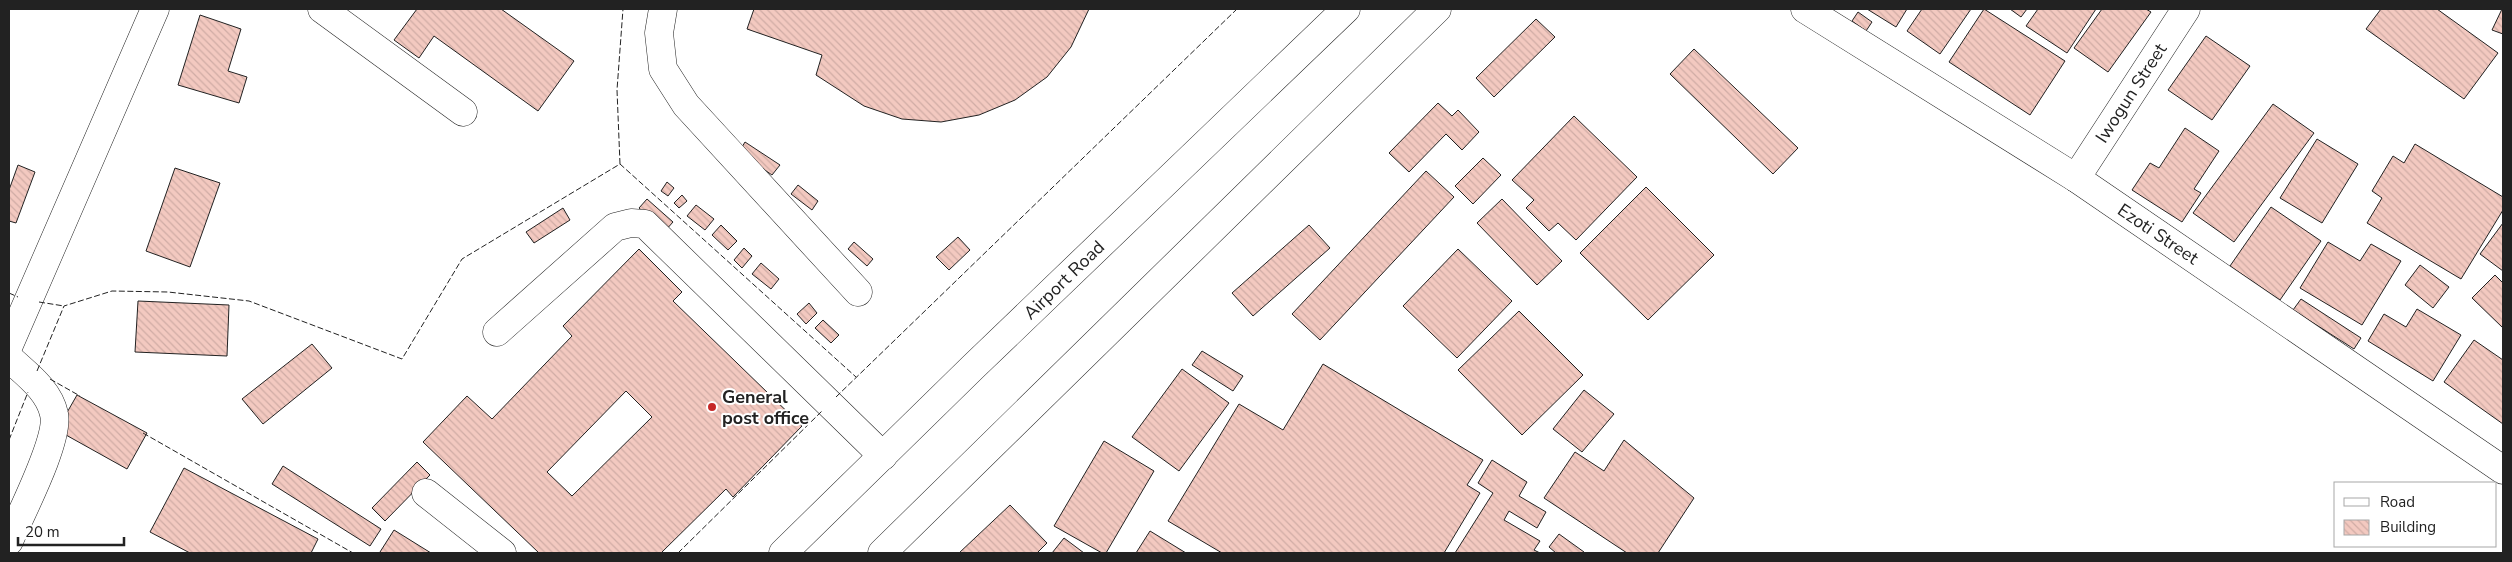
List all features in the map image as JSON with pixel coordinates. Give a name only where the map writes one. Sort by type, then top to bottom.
[{"type":"main road","points":[[9,345],[156,9]]},
{"type":"main road","points":[[322,9],[463,112]]},
{"type":"main road","points":[[663,9],[659,33],[663,69],[686,105],[858,292]]},
{"type":"main road","name":"Airport Road","points":[[784,553],[1346,9]]},
{"type":"main road","points":[[882,553],[1437,9]]},
{"type":"main road","name":"Ezoti Street","points":[[1805,9],[2076,178],[2503,470]]},
{"type":"main road","name":"Iwogun Street","points":[[2076,178],[2186,9]]},
{"type":"main road","points":[[497,332],[615,227],[632,223],[645,224],[883,456]]},
{"type":"main road","points":[[9,358],[41,388],[54,415],[52,441],[9,541]]},
{"type":"main road","points":[[426,493],[502,553]]},
{"type":"building","points":[[417,9],[501,9],[574,61],[538,111],[434,36],[419,58],[394,40]]},
{"type":"building","points":[[754,9],[1089,9],[1071,47],[1047,77],[1015,100],[979,115],[941,122],[902,119],[864,106],[816,75],[822,55],[747,29]]},
{"type":"building","points":[[1867,9],[1907,9],[1896,27]]},
{"type":"building","points":[[1922,9],[1971,9],[1940,54],[1907,31]]},
{"type":"building","points":[[1984,9],[2065,61],[2030,115],[1949,62]]},
{"type":"building","points":[[2010,9],[2027,9],[2021,17]]},
{"type":"building","points":[[2038,9],[2096,9],[2067,53],[2026,26]]},
{"type":"building","points":[[2102,9],[2146,9],[2151,12],[2108,72],[2074,48]]},
{"type":"building","points":[[2381,9],[2437,9],[2498,53],[2464,99],[2366,29]]},
{"type":"building","points":[[2503,9],[2503,34],[2492,30]]},
{"type":"building","points":[[1858,12],[1872,22],[1866,31],[1852,21]]},
{"type":"building","points":[[200,15],[241,29],[228,71],[247,77],[239,103],[178,85]]},
{"type":"building","points":[[1536,19],[1555,37],[1494,97],[1476,78]]},
{"type":"building","points":[[2206,36],[2250,66],[2212,120],[2168,90]]},
{"type":"building","points":[[1694,49],[1798,148],[1773,174],[1670,74]]},
{"type":"building","points":[[1438,103],[1452,116],[1458,110],[1479,132],[1462,150],[1446,134],[1409,172],[1389,153]]},
{"type":"building","points":[[2273,104],[2314,133],[2234,242],[2193,213]]},
{"type":"building","points":[[1574,116],[1637,177],[1576,240],[1558,223],[1549,231],[1526,208],[1534,200],[1512,180]]},
{"type":"building","points":[[2185,128],[2219,151],[2194,189],[2201,193],[2182,222],[2132,190],[2150,163],[2159,168]]},
{"type":"building","points":[[2317,139],[2358,164],[2322,223],[2280,198]]},
{"type":"building","points":[[745,142],[780,165],[772,175],[739,152]]},
{"type":"building","points":[[2415,144],[2503,197],[2503,210],[2461,279],[2367,223],[2382,198],[2372,191],[2393,156],[2404,163]]},
{"type":"building","points":[[1483,158],[1501,175],[1473,204],[1455,186]]},
{"type":"building","points":[[18,165],[35,172],[16,223],[9,221],[9,190]]},
{"type":"building","points":[[175,168],[220,183],[190,267],[146,251]]},
{"type":"building","points":[[1426,171],[1454,197],[1320,340],[1292,314]]},
{"type":"building","points":[[667,182],[674,188],[668,196],[661,191]]},
{"type":"building","points":[[798,185],[818,201],[812,210],[791,194]]},
{"type":"building","points":[[1646,187],[1714,255],[1648,320],[1580,253]]},
{"type":"building","points":[[682,195],[687,201],[679,208],[674,203]]},
{"type":"building","points":[[647,199],[673,222],[665,231],[639,208]]},
{"type":"building","points":[[1502,199],[1562,261],[1537,285],[1477,223]]},
{"type":"building","points":[[696,205],[714,219],[705,230],[687,216]]},
{"type":"building","points":[[2271,207],[2321,241],[2280,300],[2230,266]]},
{"type":"building","points":[[563,208],[570,220],[534,243],[526,232]]},
{"type":"building","points":[[2503,223],[2503,271],[2480,254]]},
{"type":"building","points":[[721,225],[737,241],[728,250],[712,235]]},
{"type":"building","points":[[1309,225],[1330,248],[1253,316],[1232,293]]},
{"type":"building","points":[[958,237],[970,250],[949,270],[936,257]]},
{"type":"building","points":[[854,242],[873,259],[867,266],[848,249]]},
{"type":"building","points":[[2328,242],[2360,261],[2371,244],[2401,261],[2362,325],[2300,288]]},
{"type":"building","points":[[744,248],[752,256],[742,268],[734,260]]},
{"type":"building","name":"General post office","points":[[639,249],[682,292],[673,301],[802,426],[733,497],[726,489],[661,553],[539,553],[423,442],[467,396],[492,419],[572,336],[563,326]],"holes":[[[626,391],[652,417],[572,496],[547,472]]]},
{"type":"building","points":[[1458,249],[1512,301],[1457,358],[1403,306]]},
{"type":"building","points":[[761,263],[779,279],[771,289],[752,274]]},
{"type":"building","points":[[2420,265],[2449,287],[2433,308],[2405,285]]},
{"type":"building","points":[[2495,275],[2503,283],[2503,328],[2472,298]]},
{"type":"building","points":[[2301,299],[2361,338],[2354,349],[2293,310]]},
{"type":"building","points":[[138,301],[229,305],[227,356],[135,352]]},
{"type":"building","points":[[809,303],[817,313],[806,324],[797,314]]},
{"type":"building","points":[[2417,309],[2461,335],[2433,381],[2368,341],[2384,314],[2406,327]]},
{"type":"building","points":[[1519,311],[1583,375],[1522,435],[1458,370]]},
{"type":"building","points":[[823,320],[839,335],[831,343],[815,328]]},
{"type":"building","points":[[2474,340],[2503,360],[2503,424],[2444,382]]},
{"type":"building","points":[[312,344],[332,368],[263,424],[242,399]]},
{"type":"building","points":[[1202,351],[1243,376],[1233,391],[1192,365]]},
{"type":"building","points":[[1323,364],[1483,460],[1467,485],[1480,493],[1444,553],[1222,553],[1168,521],[1239,404],[1283,430]]},
{"type":"building","points":[[1182,369],[1229,403],[1179,471],[1132,437]]},
{"type":"building","points":[[1584,390],[1614,414],[1582,452],[1553,429]]},
{"type":"building","points":[[77,395],[147,433],[127,469],[57,430]]},
{"type":"building","points":[[1624,440],[1694,498],[1658,553],[1627,553],[1544,498],[1575,452],[1604,471]]},
{"type":"building","points":[[1104,441],[1154,471],[1106,553],[1102,553],[1054,526]]},
{"type":"building","points":[[1492,460],[1527,482],[1519,496],[1546,512],[1537,528],[1509,511],[1504,520],[1540,541],[1534,550],[1540,553],[1455,553],[1493,493],[1478,483]]},
{"type":"building","points":[[417,462],[430,475],[385,521],[372,508]]},
{"type":"building","points":[[283,466],[381,529],[370,546],[272,484]]},
{"type":"building","points":[[184,468],[318,539],[311,553],[190,553],[150,532]]},
{"type":"building","points":[[1010,505],[1047,543],[1037,553],[959,553]]},
{"type":"building","points":[[394,530],[431,553],[380,552]]},
{"type":"building","points":[[1150,531],[1186,553],[1136,553]]},
{"type":"building","points":[[1559,534],[1584,552],[1556,553],[1549,547]]},
{"type":"building","points":[[1064,538],[1084,553],[1052,553]]},
{"type":"fence","points":[[620,164],[617,90],[623,9]]},
{"type":"fence","points":[[836,397],[1237,9]]},
{"type":"fence","points":[[37,371],[64,306],[112,291],[168,292],[249,301],[402,359],[462,259],[620,164],[856,377]]},
{"type":"fence","points":[[9,293],[18,297]]},
{"type":"fence","points":[[39,302],[64,306]]},
{"type":"fence","points":[[50,379],[80,396]]},
{"type":"fence","points":[[9,440],[28,392]]},
{"type":"fence","points":[[678,553],[822,411]]},
{"type":"fence","points":[[143,433],[353,553]]},
{"type":"place","name":"General post office","points":[[712,407]]}]
